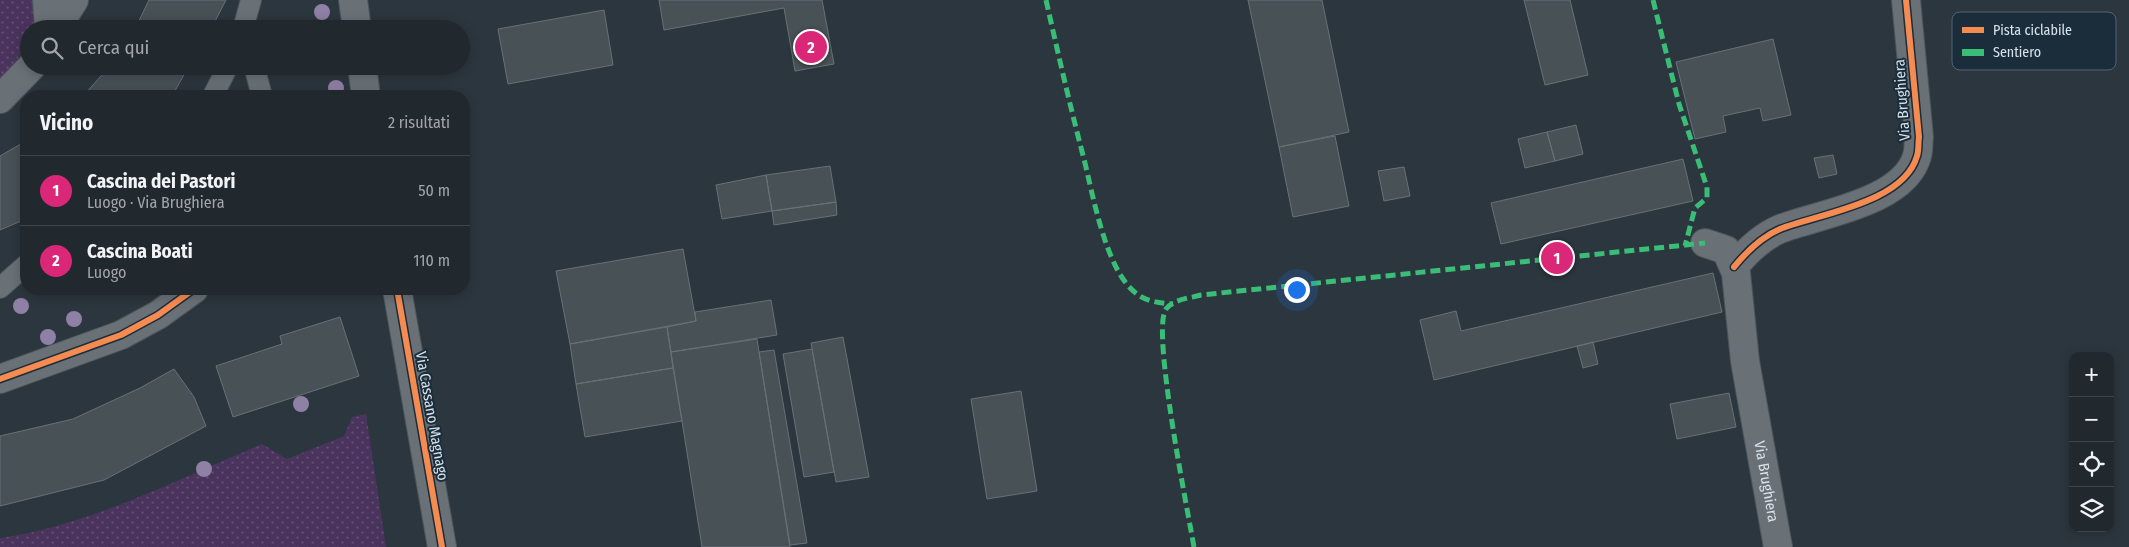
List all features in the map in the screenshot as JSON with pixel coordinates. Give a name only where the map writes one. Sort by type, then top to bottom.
[{"type":"street","points":[[47,0],[48,20]]},
{"type":"street","points":[[62,20],[74,0]]},
{"type":"street","points":[[353,0],[356,20]]},
{"type":"street","name":"Via Brughiera","points":[[1734,267],[1746,252],[1762,238],[1781,229],[1837,214],[1859,205],[1897,183],[1909,171],[1917,157],[1919,137],[1906,0]]},
{"type":"street","points":[[0,99],[23,75]]},
{"type":"street","points":[[363,75],[365,90]]},
{"type":"street","name":"Via Brughiera","points":[[1705,243],[1726,250],[1734,267],[1745,361],[1778,547]]},
{"type":"street","points":[[0,379],[121,335],[158,315],[186,295]]},
{"type":"street","name":"Via Cassano Magnago","points":[[398,295],[442,547]]},
{"type":"lane","points":[[245,20],[251,0]]},
{"type":"lane","points":[[216,90],[224,75]]},
{"type":"lane","points":[[256,75],[260,90]]},
{"type":"lane","points":[[0,288],[20,270]]},
{"type":"shaded area","points":[[0,0],[34,0],[33,20],[20,20],[20,54],[0,79]]},
{"type":"shaded area","points":[[366,414],[386,547],[0,547],[0,538],[34,532],[101,512],[262,444],[287,459],[344,436],[352,417]]},
{"type":"building","points":[[149,0],[226,0],[216,20],[139,20]]},
{"type":"building","points":[[659,0],[822,0],[834,64],[795,71],[784,8],[664,30]]},
{"type":"building","points":[[1248,0],[1322,0],[1349,132],[1279,147]]},
{"type":"building","points":[[1524,0],[1570,0],[1588,75],[1545,85]]},
{"type":"building","points":[[604,10],[613,65],[508,84],[498,29]]},
{"type":"building","points":[[1773,39],[1791,115],[1763,121],[1760,108],[1723,116],[1726,132],[1695,139],[1676,62]]},
{"type":"building","points":[[102,75],[184,75],[175,90],[88,90]]},
{"type":"building","points":[[1576,125],[1583,154],[1555,161],[1547,132]]},
{"type":"building","points":[[1547,132],[1555,161],[1525,168],[1518,139]]},
{"type":"building","points":[[1335,136],[1349,206],[1293,217],[1279,147]]},
{"type":"building","points":[[20,144],[20,222],[0,230],[0,156]]},
{"type":"building","points":[[1833,155],[1837,174],[1819,178],[1814,158]]},
{"type":"building","points":[[1683,159],[1693,201],[1501,244],[1491,203]]},
{"type":"building","points":[[830,166],[836,202],[772,211],[766,175]]},
{"type":"building","points":[[1404,167],[1410,196],[1384,201],[1378,171]]},
{"type":"building","points":[[766,175],[772,211],[722,219],[716,185]]},
{"type":"building","points":[[836,202],[837,215],[774,225],[772,211]]},
{"type":"building","points":[[683,249],[696,321],[570,344],[556,271]]},
{"type":"building","points":[[1713,273],[1722,312],[1434,380],[1420,320],[1456,311],[1461,331]]},
{"type":"building","points":[[771,300],[777,335],[671,352],[667,327],[696,321],[695,312]]},
{"type":"building","points":[[340,317],[359,376],[233,417],[216,366],[282,344],[280,336]]},
{"type":"building","points":[[667,327],[673,368],[576,384],[570,344]]},
{"type":"building","points":[[843,337],[869,477],[836,482],[811,343]]},
{"type":"building","points":[[757,339],[790,547],[702,547],[671,352]]},
{"type":"building","points":[[1593,342],[1598,364],[1583,368],[1577,346]]},
{"type":"building","points":[[812,349],[834,472],[804,477],[783,354]]},
{"type":"building","points":[[774,350],[807,543],[790,545],[759,352]]},
{"type":"building","points":[[673,368],[682,421],[585,437],[576,384]]},
{"type":"building","points":[[174,369],[194,397],[206,426],[104,480],[0,506],[0,436],[73,419],[140,388]]},
{"type":"building","points":[[1021,391],[1037,491],[987,499],[971,399]]},
{"type":"building","points":[[1729,393],[1736,427],[1677,439],[1670,404]]},
{"type":"marked path","points":[[1046,0],[1102,232],[1109,251],[1126,283],[1137,294],[1159,303],[1173,304]]},
{"type":"marked path","points":[[1653,0],[1679,104],[1707,187],[1707,198],[1695,208],[1685,246]]},
{"type":"marked path","points":[[1194,547],[1172,423],[1163,350],[1163,324],[1166,309],[1173,303],[1201,295],[1705,243]]},
{"type":"cycle path","points":[[1734,267],[1755,245],[1773,232],[1796,223],[1837,212],[1878,196],[1895,185],[1909,172],[1917,156],[1919,137],[1906,0]]},
{"type":"cycle path","points":[[0,379],[121,335],[158,315],[186,295]]},
{"type":"cycle path","points":[[398,295],[442,547]]},
{"type":"place","name":"Cascina Boati","points":[[811,47]]},
{"type":"place","name":"Cascina dei Pastori","points":[[1557,258]]}]
